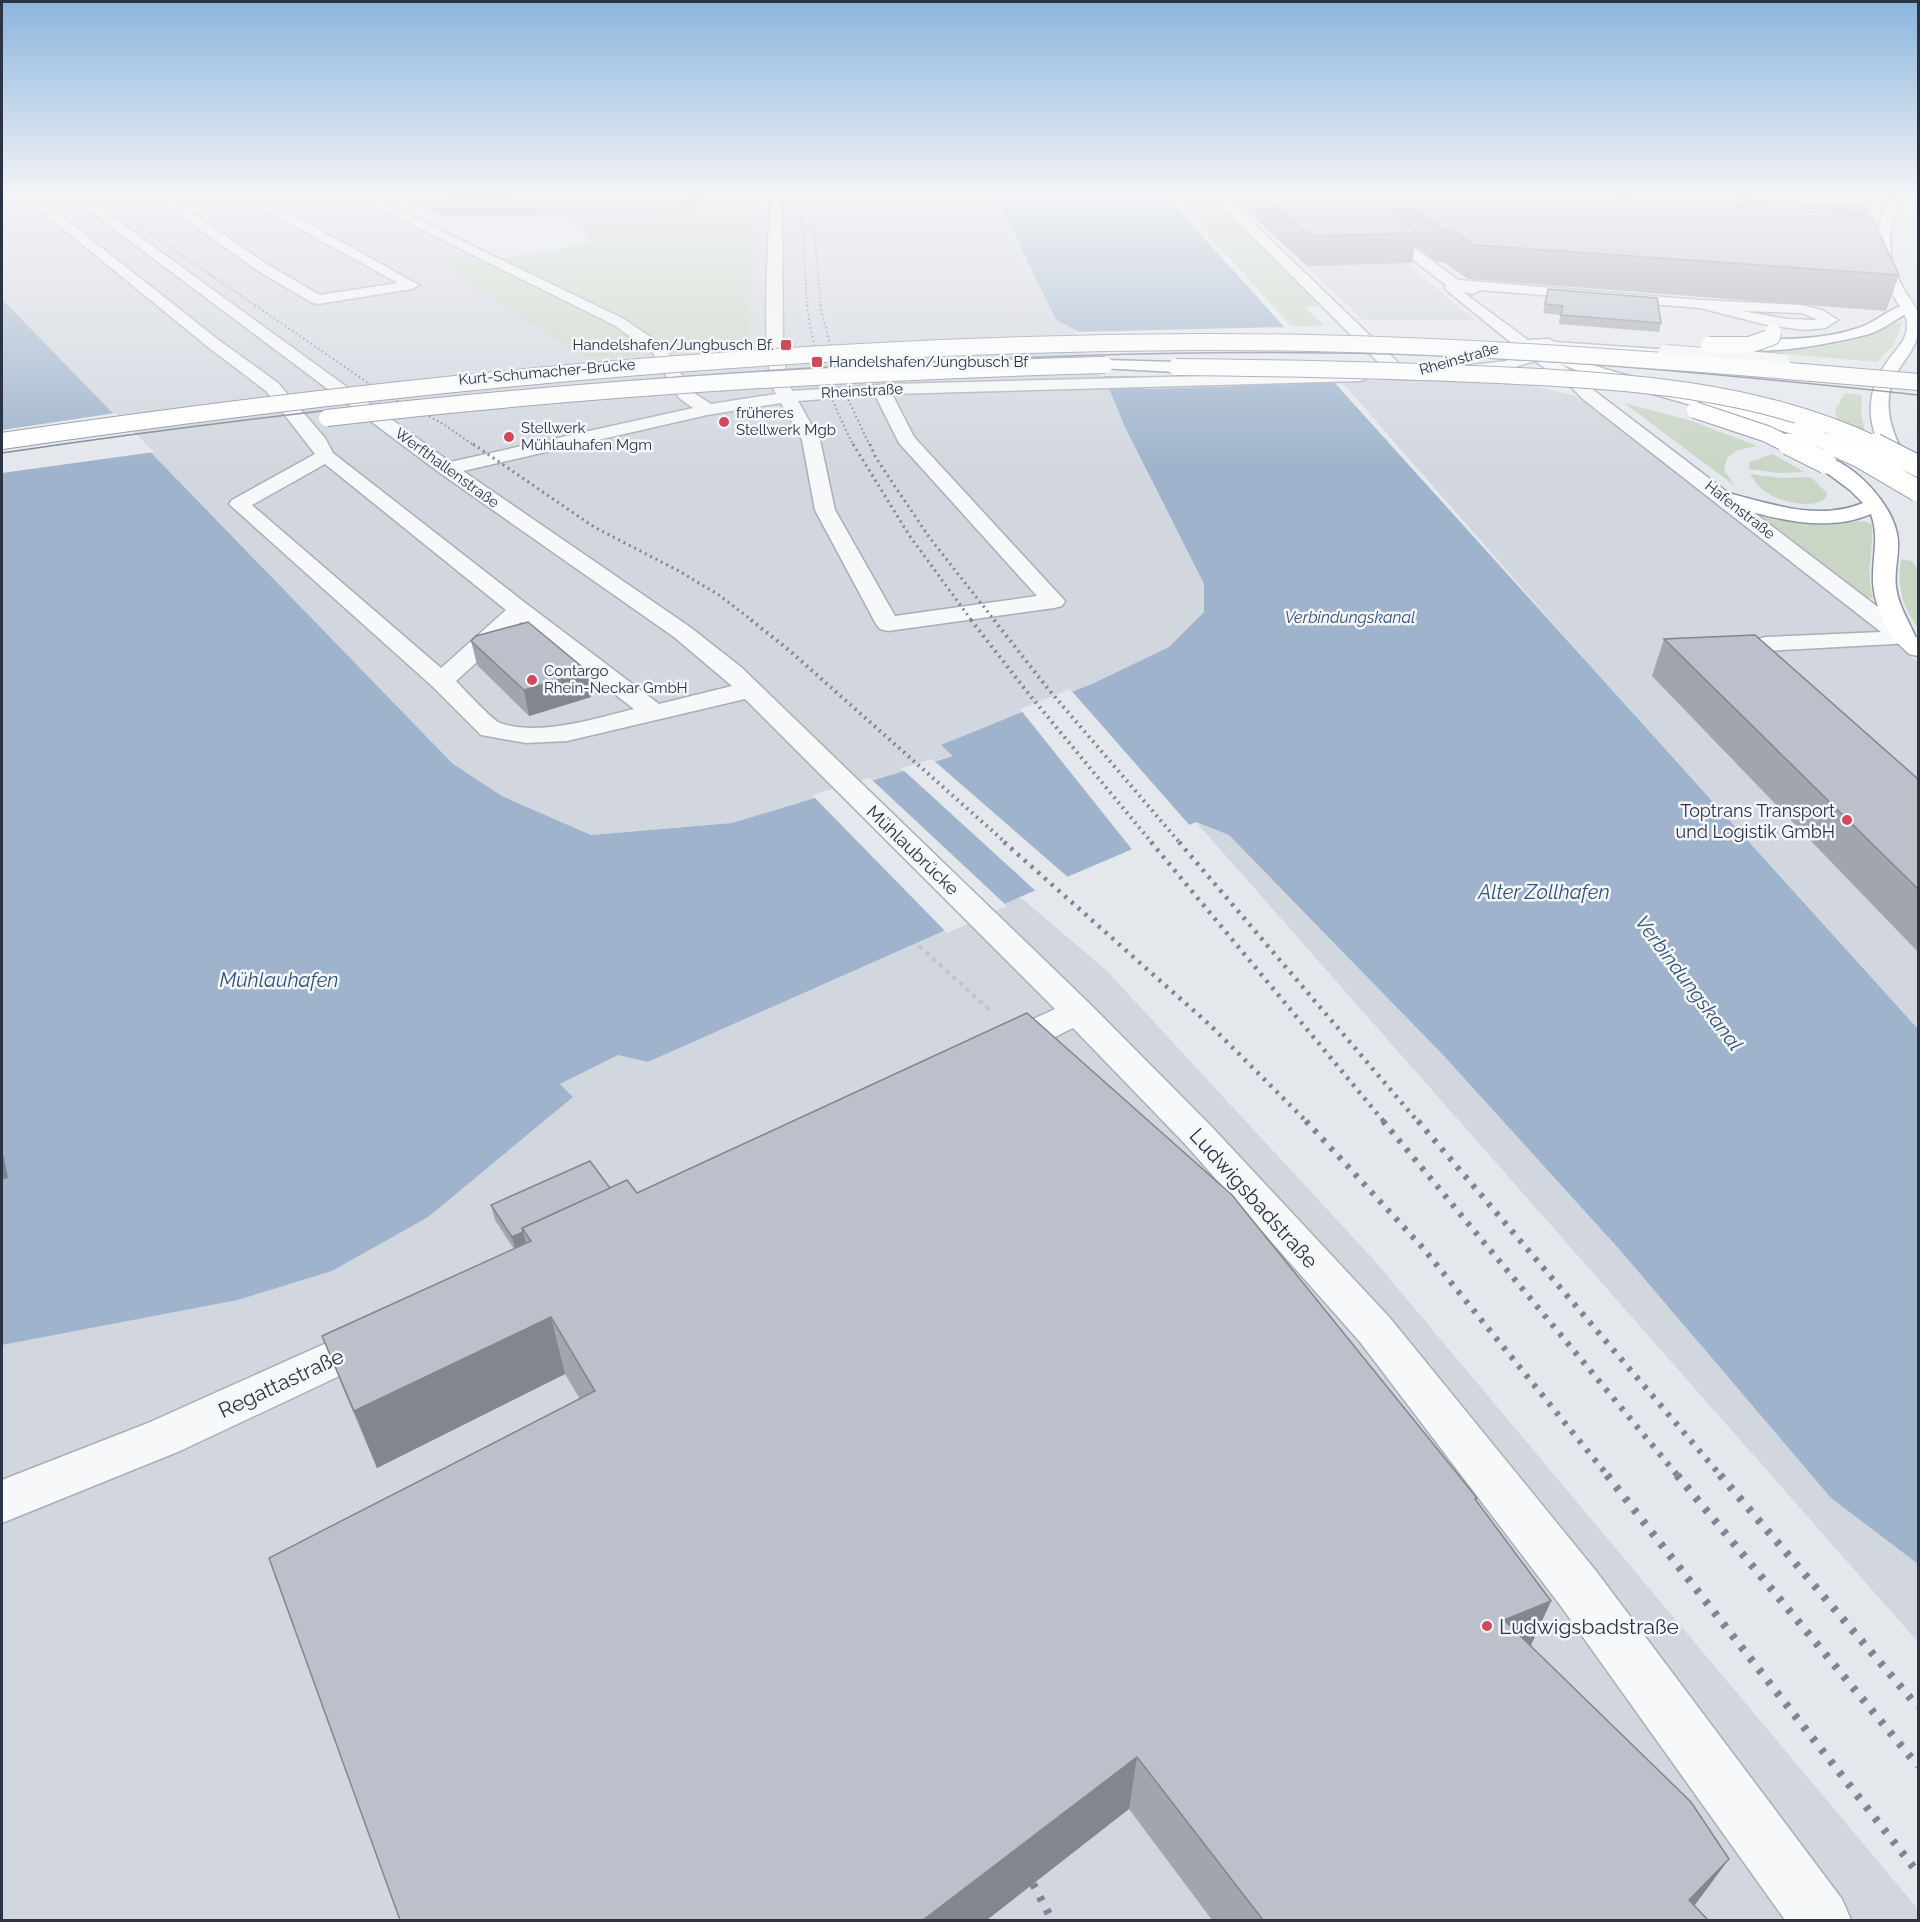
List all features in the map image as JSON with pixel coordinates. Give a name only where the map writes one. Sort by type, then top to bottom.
[{"type":"main road","points":[[1898,286],[1915,320],[1915,336],[1884,381],[1878,398],[1884,433],[1918,497]]},
{"type":"main road","points":[[1096,342],[1386,334],[1749,345],[1821,341],[1866,330],[1910,306]]},
{"type":"main road","points":[[1749,345],[1772,337],[1773,332],[1770,326],[1761,320]]},
{"type":"main road","points":[[1096,342],[1362,344],[1478,348],[1659,359],[1918,382]]},
{"type":"main road","name":"Kurt-Schumacher-Brücke","points":[[2,441],[309,397],[548,371],[842,351],[1096,342]]},
{"type":"main road","points":[[277,424],[644,387],[878,373],[1105,365],[1264,360],[1468,363],[1766,384],[1868,380],[1918,369]]},
{"type":"main road","points":[[1105,365],[1509,372],[1644,385],[1767,406],[1820,421],[1918,466]]},
{"type":"main road","points":[[1509,372],[1629,394],[1712,415],[1767,434],[1826,463],[1856,483],[1875,505],[1886,525],[1884,582],[1888,600],[1911,643]]},
{"type":"main road","points":[[1568,373],[1663,392],[1727,408],[1799,430],[1860,457],[1918,491]]},
{"type":"main road","points":[[1590,396],[1632,390],[1663,392]]},
{"type":"main road","points":[[1884,433],[1918,451]]},
{"type":"main road","points":[[1724,498],[1775,512],[1819,518],[1847,516],[1875,505]]},
{"type":"street","points":[[141,286],[214,344],[289,384],[326,456],[520,610],[654,712]]},
{"type":"street","name":"Werfthallenstraße","points":[[199,286],[447,469],[682,632],[732,672],[809,749]]},
{"type":"street","points":[[293,286],[318,300],[408,286]]},
{"type":"street","points":[[544,286],[619,322],[659,350],[672,368],[685,394],[707,410]]},
{"type":"street","points":[[775,286],[775,340],[778,375],[787,397],[811,440],[825,510],[888,624],[1054,601],[906,439],[881,390]]},
{"type":"street","points":[[1311,286],[1402,374]]},
{"type":"street","name":"Hafenstraße","points":[[1453,286],[1452,289],[1523,345],[1543,350]]},
{"type":"street","name":"Hafenstraße","points":[[1460,286],[1471,289],[1543,350],[1590,396],[1911,643]]},
{"type":"street","points":[[1474,286],[1700,304],[1802,309],[1826,316],[1830,320],[1819,325],[1800,325],[1761,320],[1700,304]]},
{"type":"street","points":[[1501,302],[1516,294],[1538,291]]},
{"type":"street","name":"Rheinstraße","points":[[1402,374],[1488,348],[1523,345]]},
{"type":"street","points":[[1543,350],[1596,347],[1918,374]]},
{"type":"street","name":"Rheinstraße","points":[[1509,372],[1543,350]]},
{"type":"street","points":[[1473,352],[1487,362],[1509,372]]},
{"type":"street","name":"Rheinstraße","points":[[447,469],[707,410],[787,397],[881,390],[1402,374],[1568,373]]},
{"type":"street","points":[[289,384],[324,377]]},
{"type":"street","points":[[326,456],[239,504],[441,681],[490,729],[526,735],[567,733],[750,690]]},
{"type":"street","points":[[441,681],[520,610]]},
{"type":"street","points":[[1766,644],[1911,643]]},
{"type":"street","name":"Mühlaubrücke","points":[[809,749],[1017,951]]},
{"type":"street","name":"Ludwigsbadstraße","points":[[1017,951],[1198,1135],[1375,1330],[1578,1588],[1821,1920]]},
{"type":"street","points":[[967,1064],[1078,1012]]},
{"type":"street","name":"Regattastraße","points":[[2,1502],[164,1437],[403,1326]]},
{"type":"path","points":[[466,286],[560,339]]},
{"type":"path","points":[[919,946],[1021,1038]]},
{"type":"shaded area","points":[[2,286],[1039,286],[1056,320],[1078,331],[1104,377],[1125,427],[1204,584],[1204,612],[1169,647],[1094,683],[942,745],[954,755],[732,823],[591,835],[502,796],[453,764],[2,299]]},
{"type":"shaded area","points":[[1327,286],[1433,286],[1475,320],[1363,320]]},
{"type":"shaded area","points":[[1500,378],[1576,396],[1918,662],[1918,1029],[1586,661],[1341,381]]},
{"type":"shaded area","points":[[1196,822],[1229,835],[1444,1056],[1619,1249],[1831,1498],[1918,1564],[1918,1642]]},
{"type":"shaded area","points":[[1020,897],[1106,970],[1374,1260],[1918,1909],[1918,1920],[2,1920],[2,1345],[238,1300],[332,1271],[573,1097],[560,1084],[618,1055],[648,1062]]},
{"type":"green space","points":[[475,286],[751,286],[749,348],[585,357]]},
{"type":"green space","points":[[1255,286],[1301,286],[1322,306],[1305,307],[1324,326],[1291,326]]},
{"type":"green space","points":[[1896,322],[1902,323],[1894,344],[1877,362],[1751,351],[1808,348],[1844,343],[1862,338]]},
{"type":"green space","points":[[1845,393],[1862,395],[1861,413],[1865,432],[1838,421],[1835,410]]},
{"type":"green space","points":[[1624,403],[1692,421],[1757,446],[1738,450],[1727,458],[1724,470],[1734,485]]},
{"type":"green space","points":[[1773,454],[1804,472],[1779,473],[1749,469],[1749,462]]},
{"type":"green space","points":[[1750,474],[1782,478],[1811,477],[1827,493],[1825,499],[1811,504],[1782,500],[1766,492]]},
{"type":"green space","points":[[1755,511],[1813,522],[1862,521],[1872,524],[1870,578],[1873,598],[1865,597]]},
{"type":"green space","points":[[1901,559],[1912,561],[1918,570],[1918,628],[1902,596]]},
{"type":"water","points":[[1039,286],[1247,286],[1918,1029],[1918,1564],[1831,1498],[1619,1249],[1444,1056],[1229,835],[1196,822],[1020,897],[648,1062],[618,1055],[560,1084],[573,1097],[428,1217],[332,1271],[238,1300],[2,1345],[2,299],[453,764],[502,796],[591,835],[732,823],[953,756],[941,745],[1094,683],[1169,647],[1204,612],[1204,584],[1125,427],[1104,377],[1078,331],[1056,320]]},
{"type":"pier","points":[[1288,327],[1333,377],[1296,377],[1302,384],[1146,389],[1138,376],[1100,376],[1073,332]]},
{"type":"pier","points":[[116,413],[154,452],[2,473],[2,430]]},
{"type":"pier","points":[[1070,689],[1192,828],[1134,852],[1020,709]]},
{"type":"pier","points":[[932,759],[1070,879],[1038,893],[901,768]]},
{"type":"pier","points":[[870,778],[1007,906],[947,933],[812,795]]},
{"type":"building","points":[[1548,289],[1657,298],[1661,323],[1561,315],[1563,306],[1545,304]]},
{"type":"building","points":[[528,622],[587,671],[524,690],[471,641],[476,636]]},
{"type":"building","points":[[1755,635],[1918,779],[1918,889],[1664,639]]},
{"type":"building","points":[[1027,1013],[1232,1195],[1477,1498],[1475,1499],[1551,1601],[1504,1620],[1691,1802],[1729,1859],[1689,1900],[1708,1920],[1263,1920],[1137,1757],[923,1920],[400,1920],[269,1558],[595,1391],[551,1317],[354,1411],[322,1336],[531,1241],[522,1228],[627,1180],[637,1193]]},
{"type":"building","points":[[590,1161],[610,1188],[522,1228],[523,1232],[512,1237],[491,1205]]},
{"type":"tram line","points":[[2,453],[354,407],[590,384],[826,367],[1110,355],[1277,352],[1454,356],[1653,369],[1918,395]]},
{"type":"railway","points":[[226,286],[257,307]]},
{"type":"railway","points":[[806,286],[807,307]]},
{"type":"railway","points":[[819,286],[821,307]]},
{"type":"railway","points":[[255,305],[387,396],[440,422],[475,446]]},
{"type":"railway","points":[[807,305],[818,360],[853,444]]},
{"type":"railway","points":[[820,305],[840,382],[870,446]]},
{"type":"railway","points":[[473,444],[594,527],[679,571],[719,595],[753,621]]},
{"type":"railway","points":[[853,444],[909,535],[972,621]]},
{"type":"railway","points":[[870,444],[876,458],[929,537],[995,621]]},
{"type":"railway","points":[[751,620],[790,651],[1006,843]]},
{"type":"railway","points":[[971,620],[1152,843]]},
{"type":"railway","points":[[994,620],[1049,690],[1180,843]]},
{"type":"railway","points":[[1004,842],[1211,1026],[1306,1121]]},
{"type":"railway","points":[[1151,842],[1385,1123]]},
{"type":"railway","points":[[1179,842],[1419,1123]]},
{"type":"railway","points":[[1306,1121],[1423,1248],[1608,1476]]},
{"type":"railway","points":[[1383,1121],[1678,1476]]},
{"type":"railway","points":[[1418,1121],[1721,1476]]},
{"type":"railway","points":[[1607,1475],[1918,1873]]},
{"type":"railway","points":[[1677,1475],[1918,1766]]},
{"type":"railway","points":[[1720,1475],[1918,1707]]},
{"type":"railway","points":[[1033,1884],[1052,1920]]},
{"type":"place","name":"Handelshafen/Jungbusch Bf.","points":[[786,345]]},
{"type":"place","name":"Handelshafen/Jungbusch Bf","points":[[817,362]]},
{"type":"place","name":"früheres Stellwerk Mgb","points":[[724,422]]},
{"type":"place","name":"Stellwerk Mühlauhafen Mgm","points":[[509,437]]},
{"type":"place","name":"Contargo Rhein-Neckar GmbH","points":[[532,680]]},
{"type":"place","name":"Toptrans Transport und Logistik GmbH","points":[[1847,820]]},
{"type":"place","name":"Ludwigsbadstraße","points":[[1487,1626]]},
{"type":"water label","name":"Verbindungskanal","points":[[1350,617]]},
{"type":"water label","name":"Alter Zollhafen","points":[[1544,892]]},
{"type":"water label","name":"Mühlauhafen","points":[[279,980]]},
{"type":"water label","name":"Verbindungskanal","points":[[1689,983]]}]
